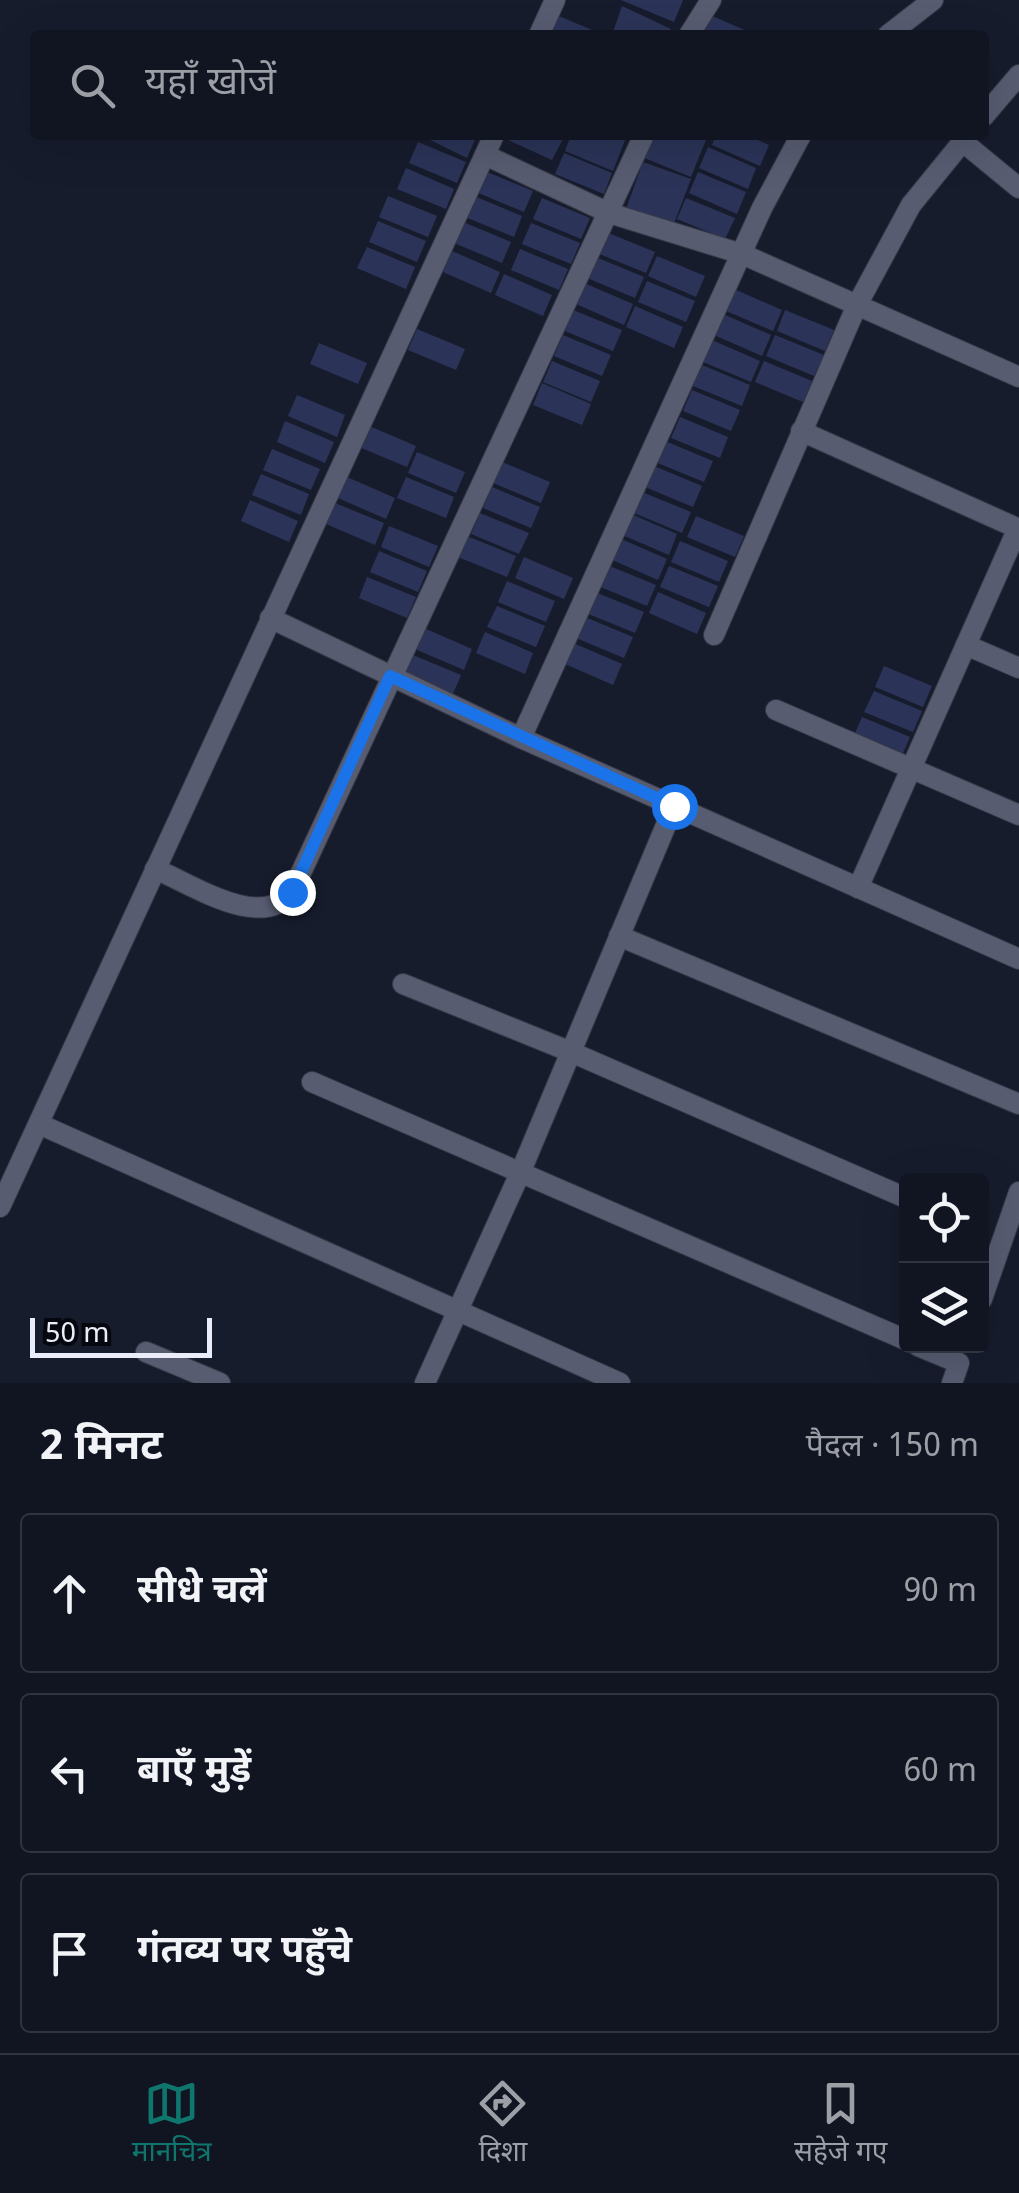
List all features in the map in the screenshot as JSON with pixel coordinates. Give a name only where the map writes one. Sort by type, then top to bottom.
[{"type":"street","points":[[541,30],[555,0]]},
{"type":"street","points":[[692,30],[712,0]]},
{"type":"street","points":[[894,30],[933,0]]},
{"type":"street","points":[[989,110],[1019,74]]},
{"type":"street","points":[[0,1207],[492,140]]},
{"type":"street","points":[[156,869],[251,908],[264,909],[284,902],[642,140]]},
{"type":"street","points":[[520,738],[798,140]]},
{"type":"street","points":[[714,635],[856,305],[911,205],[964,140]]},
{"type":"street","points":[[968,140],[1019,188]]},
{"type":"street","points":[[485,155],[609,213],[742,254],[1019,377]]},
{"type":"street","points":[[801,431],[1018,528],[858,888]]},
{"type":"street","points":[[270,618],[520,738],[1019,959]]},
{"type":"street","points":[[966,645],[1019,668]]},
{"type":"street","points":[[776,710],[1019,815]]},
{"type":"street","points":[[426,1383],[521,1171],[674,806]]},
{"type":"street","points":[[619,936],[1019,1104]]},
{"type":"street","points":[[403,984],[571,1052],[899,1195]]},
{"type":"street","points":[[312,1082],[899,1337]]},
{"type":"street","points":[[39,1124],[458,1308],[609,1381]]},
{"type":"street","points":[[989,1279],[1019,1192]]},
{"type":"street","points":[[146,1352],[220,1383]]},
{"type":"street","points":[[934,1353],[959,1364]]},
{"type":"building","points":[[621,0],[683,0],[674,22]]},
{"type":"building","points":[[622,6],[671,29],[670,30],[614,30]]},
{"type":"building","points":[[554,14],[592,30],[547,30]]},
{"type":"building","points":[[710,15],[744,30],[703,30]]},
{"type":"building","points":[[430,140],[475,140],[467,158]]},
{"type":"building","points":[[508,140],[562,140],[552,160]]},
{"type":"building","points":[[569,140],[625,140],[613,171],[565,151]]},
{"type":"building","points":[[650,140],[706,140],[691,177],[642,157]]},
{"type":"building","points":[[714,140],[758,140],[769,145],[760,166],[712,145]]},
{"type":"building","points":[[418,142],[466,162],[457,183],[409,163]]},
{"type":"building","points":[[708,147],[756,168],[748,189],[699,168]]},
{"type":"building","points":[[564,153],[612,173],[604,194],[555,174]]},
{"type":"building","points":[[643,162],[691,179],[673,226],[626,209]]},
{"type":"building","points":[[406,168],[454,189],[446,209],[397,189]]},
{"type":"building","points":[[485,171],[533,191],[524,212],[476,192]]},
{"type":"building","points":[[698,172],[746,192],[737,214],[689,193]]},
{"type":"building","points":[[388,196],[437,216],[428,237],[379,217]]},
{"type":"building","points":[[474,196],[522,216],[514,237],[465,217]]},
{"type":"building","points":[[542,198],[590,218],[581,239],[533,219]]},
{"type":"building","points":[[686,198],[735,218],[725,239],[677,219]]},
{"type":"building","points":[[378,221],[426,241],[417,262],[369,242]]},
{"type":"building","points":[[463,222],[511,242],[502,263],[454,243]]},
{"type":"building","points":[[531,223],[580,243],[571,264],[522,244]]},
{"type":"building","points":[[606,232],[655,252],[646,273],[597,253]]},
{"type":"building","points":[[367,247],[415,267],[406,289],[357,268]]},
{"type":"building","points":[[520,249],[568,269],[559,290],[511,270]]},
{"type":"building","points":[[452,251],[500,272],[491,293],[443,272]]},
{"type":"building","points":[[657,256],[705,276],[696,297],[648,276]]},
{"type":"building","points":[[596,257],[644,277],[635,298],[587,278]]},
{"type":"building","points":[[504,274],[552,295],[543,316],[495,295]]},
{"type":"building","points":[[647,281],[695,301],[686,322],[638,302]]},
{"type":"building","points":[[584,283],[633,304],[624,325],[576,304]]},
{"type":"building","points":[[734,289],[782,310],[773,331],[724,310]]},
{"type":"building","points":[[635,306],[683,327],[674,348],[626,327]]},
{"type":"building","points":[[573,310],[622,330],[613,351],[565,331]]},
{"type":"building","points":[[785,310],[834,330],[825,351],[777,331]]},
{"type":"building","points":[[723,314],[771,335],[762,356],[714,335]]},
{"type":"building","points":[[417,329],[465,349],[456,370],[408,350]]},
{"type":"building","points":[[563,335],[611,355],[602,376],[554,356]]},
{"type":"building","points":[[775,335],[824,355],[814,376],[766,356]]},
{"type":"building","points":[[712,340],[760,361],[751,382],[703,362]]},
{"type":"building","points":[[319,343],[367,363],[358,384],[310,364]]},
{"type":"building","points":[[552,361],[600,381],[591,402],[543,382]]},
{"type":"building","points":[[764,361],[812,381],[803,402],[755,382]]},
{"type":"building","points":[[702,365],[750,385],[742,406],[693,386]]},
{"type":"building","points":[[542,383],[591,404],[582,425],[533,405]]},
{"type":"building","points":[[692,390],[740,410],[731,431],[683,411]]},
{"type":"building","points":[[297,395],[345,415],[337,437],[288,416]]},
{"type":"building","points":[[680,417],[728,437],[720,458],[671,438]]},
{"type":"building","points":[[285,421],[334,442],[325,463],[277,442]]},
{"type":"building","points":[[367,425],[416,446],[407,467],[359,447]]},
{"type":"building","points":[[665,441],[713,461],[704,482],[655,462]]},
{"type":"building","points":[[272,449],[320,469],[311,490],[263,470]]},
{"type":"building","points":[[417,452],[465,472],[456,493],[408,473]]},
{"type":"building","points":[[502,462],[550,482],[541,503],[493,483]]},
{"type":"building","points":[[654,466],[702,486],[693,507],[645,487]]},
{"type":"building","points":[[261,474],[309,494],[301,515],[252,495]]},
{"type":"building","points":[[347,477],[395,498],[386,519],[338,498]]},
{"type":"building","points":[[406,477],[454,497],[446,518],[397,498]]},
{"type":"building","points":[[492,487],[540,507],[531,528],[483,508]]},
{"type":"building","points":[[642,492],[691,512],[682,533],[634,513]]},
{"type":"building","points":[[250,500],[298,521],[289,542],[241,521]]},
{"type":"building","points":[[335,503],[384,523],[375,545],[326,524]]},
{"type":"building","points":[[480,513],[529,533],[519,554],[471,534]]},
{"type":"building","points":[[629,513],[677,534],[669,555],[620,534]]},
{"type":"building","points":[[696,516],[744,536],[735,557],[687,537]]},
{"type":"building","points":[[389,526],[438,546],[429,567],[381,547]]},
{"type":"building","points":[[467,536],[516,556],[507,577],[458,557]]},
{"type":"building","points":[[619,538],[667,559],[658,580],[610,559]]},
{"type":"building","points":[[680,541],[728,561],[719,582],[671,562]]},
{"type":"building","points":[[379,551],[427,571],[418,592],[370,572]]},
{"type":"building","points":[[524,557],[573,578],[564,599],[515,578]]},
{"type":"building","points":[[607,565],[656,585],[647,606],[598,586]]},
{"type":"building","points":[[669,566],[718,586],[709,607],[660,587]]},
{"type":"building","points":[[367,577],[416,597],[407,618],[359,598]]},
{"type":"building","points":[[507,581],[555,601],[546,622],[498,602]]},
{"type":"building","points":[[595,592],[644,612],[635,633],[586,613]]},
{"type":"building","points":[[658,592],[706,613],[697,634],[649,613]]},
{"type":"building","points":[[497,606],[545,626],[536,647],[487,627]]},
{"type":"building","points":[[585,617],[633,637],[624,658],[576,638]]},
{"type":"building","points":[[424,628],[472,649],[464,670],[415,649]]},
{"type":"building","points":[[485,632],[533,653],[525,674],[476,653]]},
{"type":"building","points":[[573,643],[622,664],[613,685],[565,664]]},
{"type":"building","points":[[413,655],[461,675],[452,696],[404,676]]},
{"type":"building","points":[[884,666],[932,686],[923,707],[875,687]]},
{"type":"building","points":[[874,691],[922,711],[913,732],[864,712]]},
{"type":"building","points":[[862,717],[910,737],[901,758],[853,738]]},
{"type":"route","points":[[292,892],[390,676],[674,806]]}]
